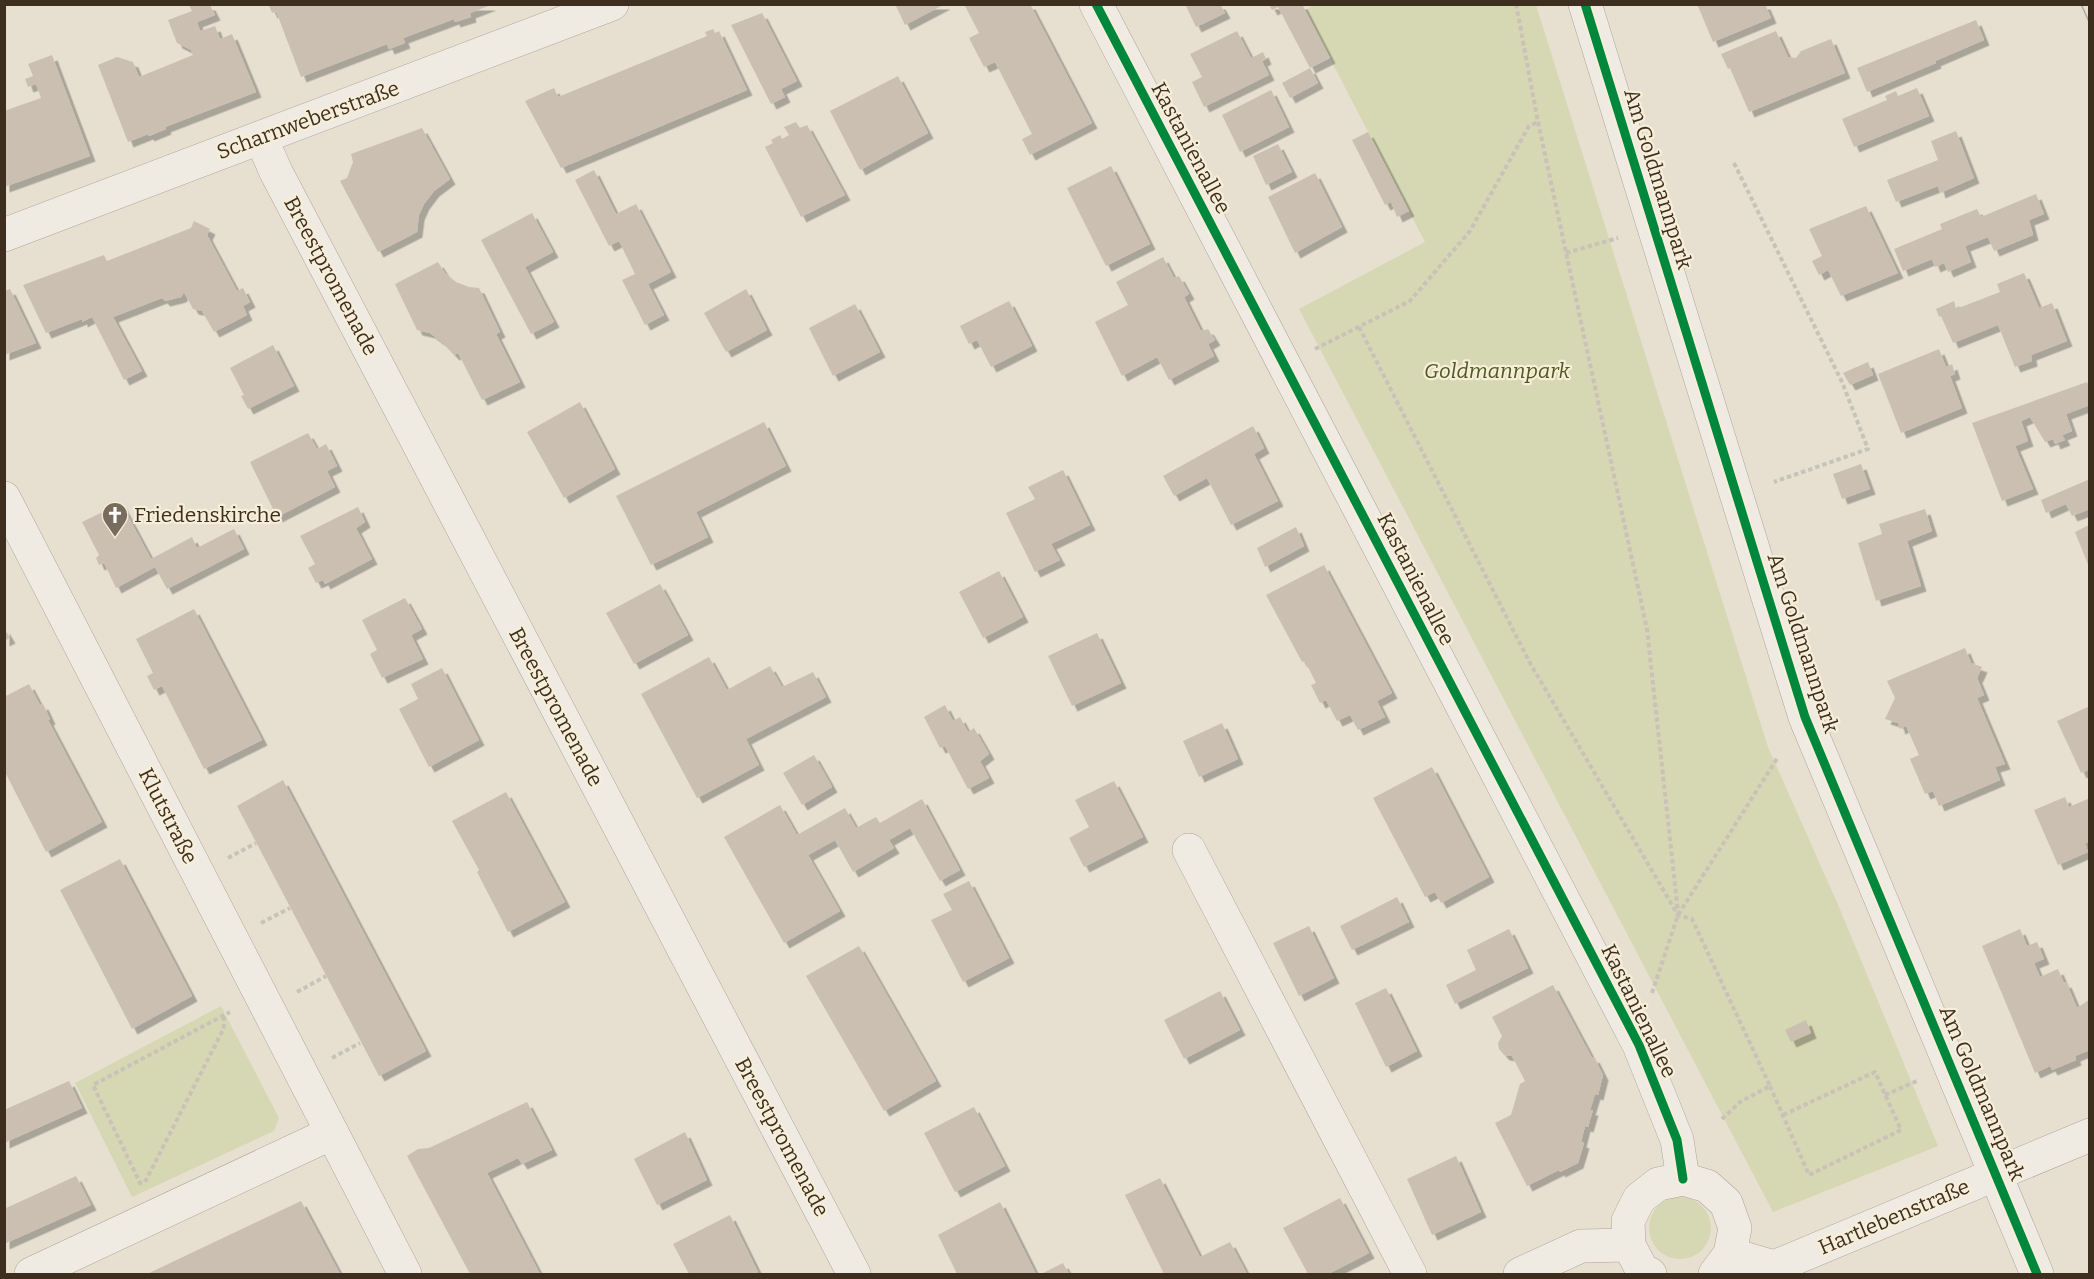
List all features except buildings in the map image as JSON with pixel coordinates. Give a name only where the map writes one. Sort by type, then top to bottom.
[{"type":"street","name":"Scharnweberstraße","points":[[4,235],[612,4]]},
{"type":"street","name":"Kastanienallee","points":[[1096,4],[1639,1045],[1677,1140],[1683,1179]]},
{"type":"street","name":"Am Goldmannpark","points":[[1585,4],[1805,717],[2037,1275]]},
{"type":"street","name":"Breestpromenade","points":[[261,138],[276,172],[854,1275]]},
{"type":"street","name":"Klutstraße","points":[[4,498],[405,1275]]},
{"type":"street","points":[[1189,850],[1410,1275]]},
{"type":"street","points":[[31,1275],[332,1133]]},
{"type":"street","name":"Hartlebenstraße","points":[[1722,1264],[1774,1267],[2090,1136]]},
{"type":"street","points":[[1650,1275],[1642,1270],[1629,1245],[1628,1221],[1639,1199],[1659,1184],[1683,1179],[1707,1186],[1726,1203],[1735,1228],[1722,1264]]},
{"type":"street","points":[[1521,1275],[1581,1246],[1629,1245]]},
{"type":"path","points":[[1516,4],[1538,122],[1647,629],[1678,915]]},
{"type":"path","points":[[1313,350],[1410,301],[1470,231],[1529,126],[1538,122]]},
{"type":"path","points":[[1734,163],[1842,382],[1868,449],[1774,482]]},
{"type":"path","points":[[1566,253],[1618,238]]},
{"type":"path","points":[[1359,327],[1530,663],[1678,915],[1692,919],[1809,1175],[1902,1130],[1875,1072],[1783,1115]]},
{"type":"path","points":[[1650,1001],[1678,915],[1778,757]]},
{"type":"path","points":[[219,862],[256,843]]},
{"type":"path","points":[[254,927],[290,908]]},
{"type":"path","points":[[289,996],[326,976]]},
{"type":"path","points":[[224,1016],[224,1028],[142,1188],[93,1085],[233,1011]]},
{"type":"path","points":[[326,1062],[360,1043]]},
{"type":"path","points":[[1885,1095],[1917,1081]]},
{"type":"path","points":[[1721,1120],[1740,1102],[1770,1086]]},
{"type":"green space","name":"Goldmannpark","points":[[1316,4],[1536,5],[1768,747],[1839,907],[1938,1146],[1773,1212],[1299,309],[1425,242],[1305,10]]},
{"type":"green space","points":[[221,1006],[279,1118],[274,1131],[132,1197],[75,1083]]},
{"type":"green space","points":[[1680,1197],[1697,1202],[1702,1206],[1706,1211],[1711,1228],[1706,1245],[1702,1250],[1697,1254],[1680,1259],[1663,1254],[1658,1250],[1654,1245],[1649,1228],[1654,1211],[1658,1206],[1663,1202]]},
{"type":"tram line","points":[[2081,4],[2090,24]]},
{"type":"cycle path","points":[[1096,4],[1639,1045],[1677,1140],[1683,1179]]},
{"type":"cycle path","points":[[1585,4],[1805,717],[2037,1274]]},
{"type":"place","name":"Friedenskirche","points":[[115,538]]}]
